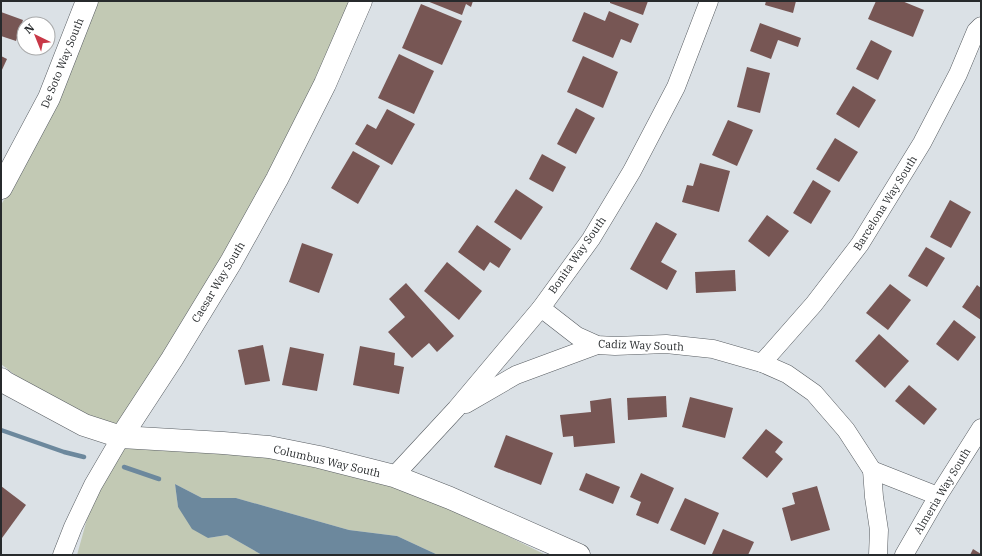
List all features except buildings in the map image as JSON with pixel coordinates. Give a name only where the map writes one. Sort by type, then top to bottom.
[{"type":"street","name":"De Soto Way South","points":[[1,188],[49,98],[87,1]]},
{"type":"street","name":"Caesar Way South","points":[[62,555],[73,527],[93,485],[121,437],[172,359],[231,262],[277,179],[325,84],[360,1]]},
{"type":"street","name":"Bonita Way South","points":[[394,476],[456,409],[541,308],[591,239],[632,171],[676,87],[709,1]]},
{"type":"street","name":"Barcelona Way South","points":[[762,363],[814,304],[860,244],[922,143],[958,74],[978,28],[981,13]]},
{"type":"street","name":"Cadiz Way South","points":[[541,308],[577,336],[596,345],[615,346],[666,344],[713,349],[762,363],[787,374],[814,393],[846,430],[872,470]]},
{"type":"street","points":[[456,409],[516,375],[596,345]]},
{"type":"street","name":"Columbus Way South","points":[[1,379],[84,425],[121,437],[269,447],[319,457],[394,476],[450,498],[579,555]]},
{"type":"street","name":"Almeria Way South","points":[[904,555],[938,496],[981,428]]},
{"type":"street","points":[[878,555],[880,530],[874,497],[872,470],[938,496]]},
{"type":"green space","points":[[96,1],[351,1],[317,80],[224,257],[117,427],[62,404],[15,375],[1,364],[1,205],[19,173]]},
{"type":"green space","points":[[126,445],[324,461],[396,486],[477,521],[546,555],[438,555],[397,536],[349,530],[236,498],[202,498],[175,484],[178,507],[208,538],[227,535],[262,555],[77,555],[87,519],[100,489]]},
{"type":"water","points":[[175,484],[202,498],[236,498],[349,530],[397,536],[438,555],[262,555],[227,535],[208,538],[192,529],[178,507]]},
{"type":"waterway","points":[[1,430],[64,452],[84,457]]},
{"type":"waterway","points":[[124,467],[159,479]]}]
